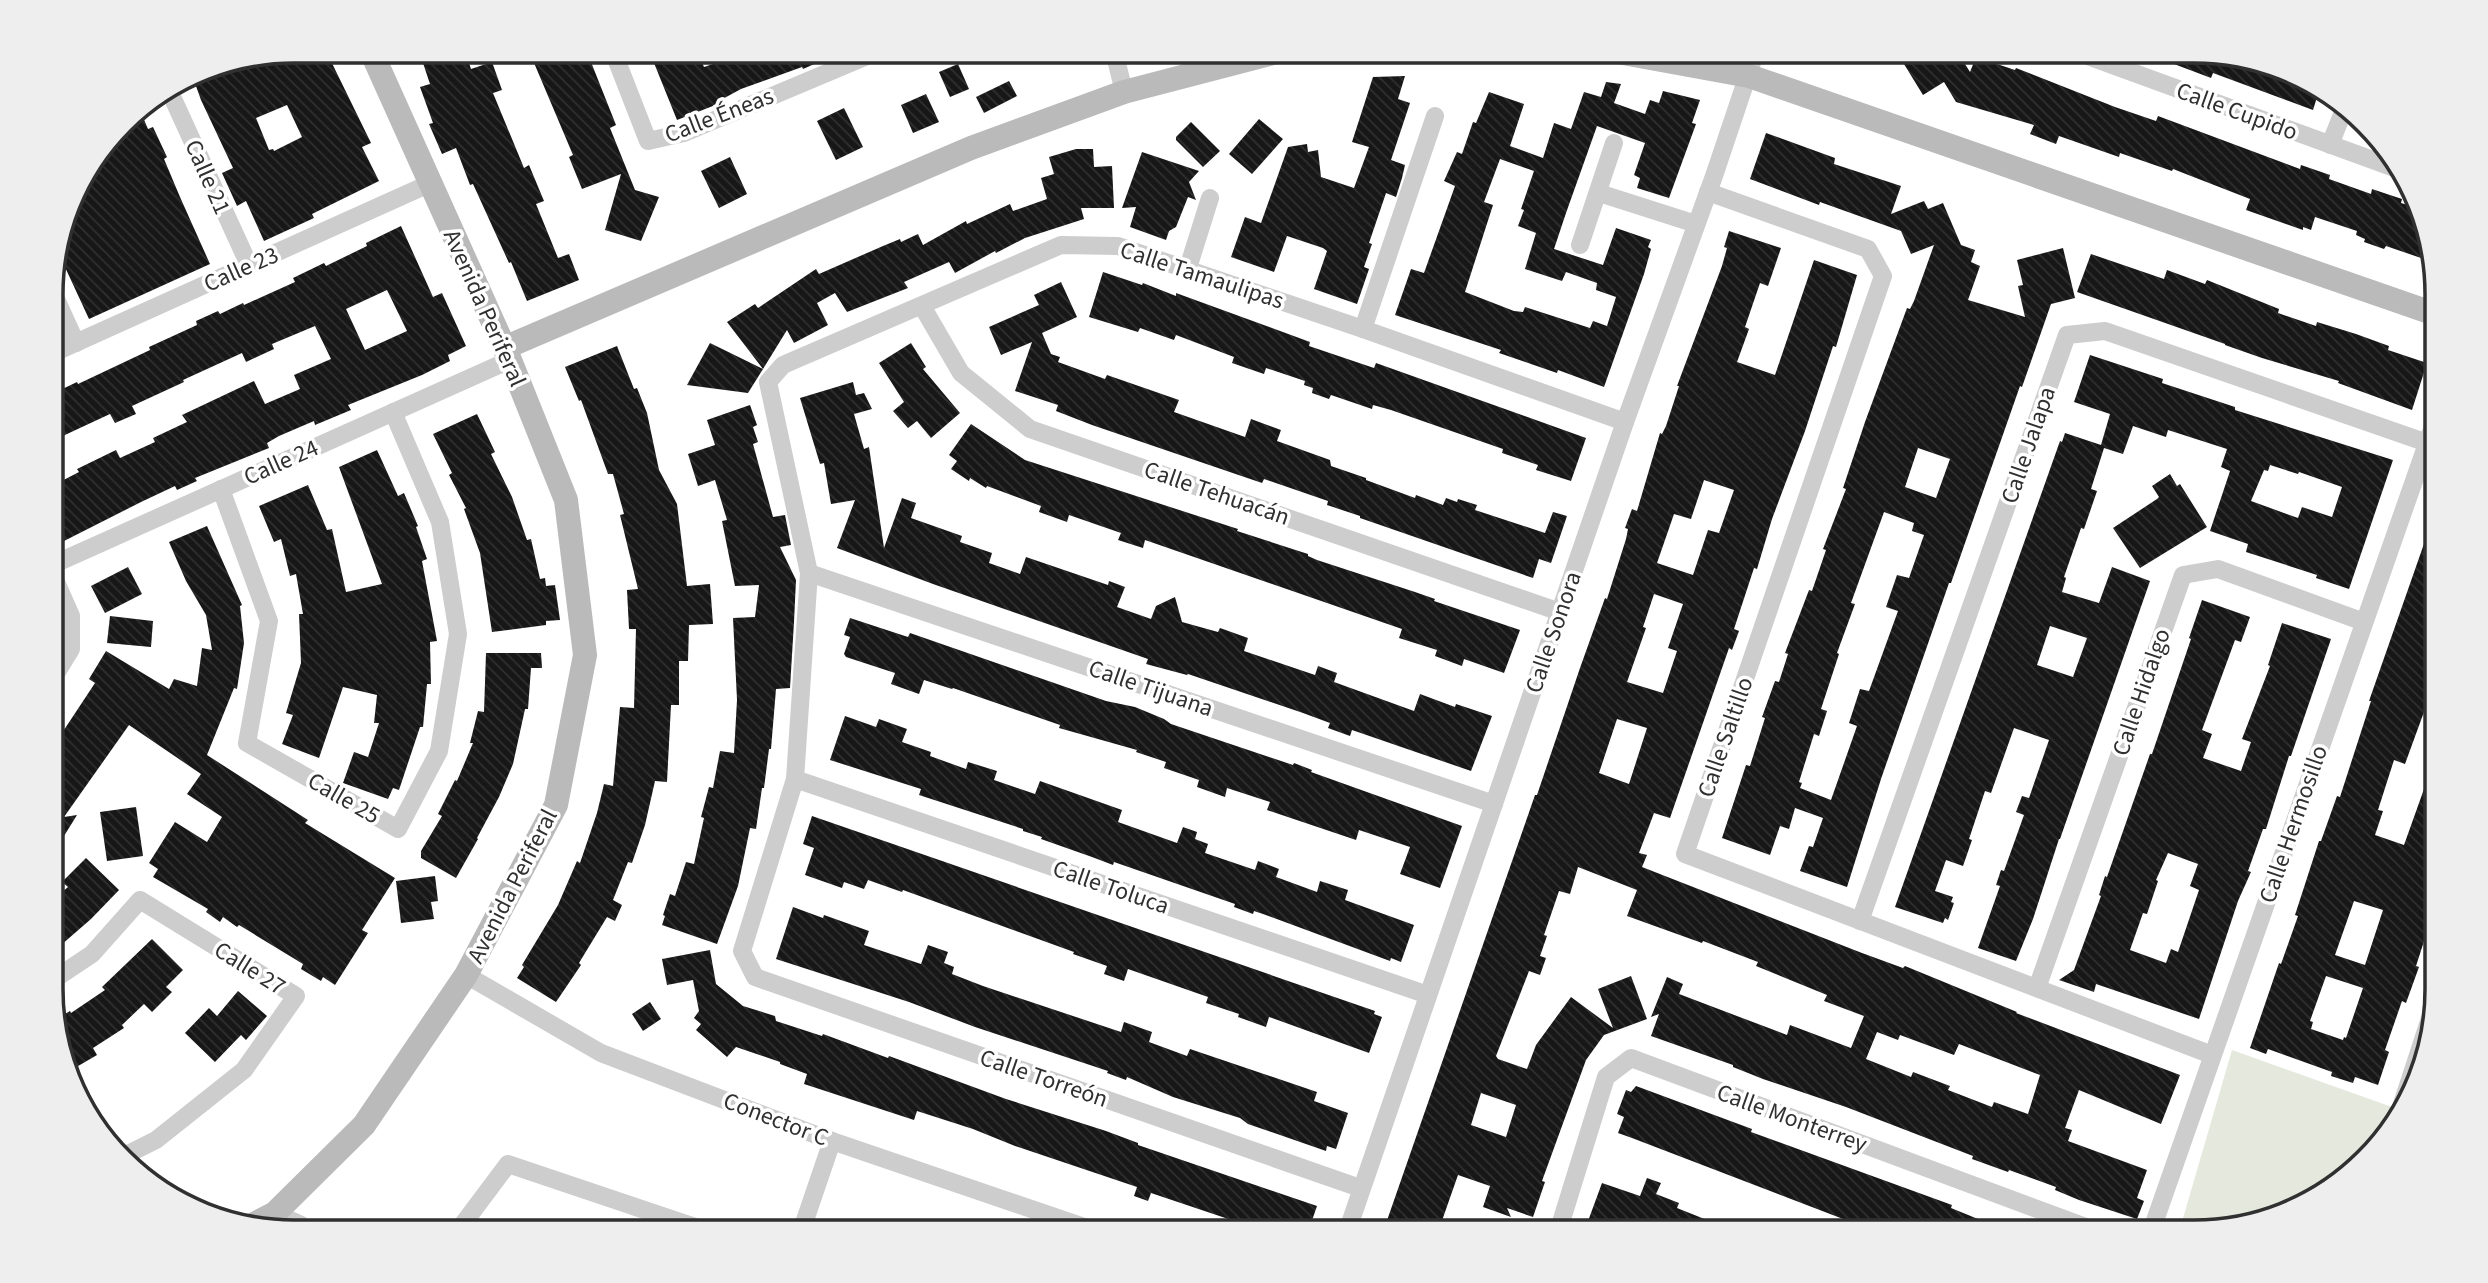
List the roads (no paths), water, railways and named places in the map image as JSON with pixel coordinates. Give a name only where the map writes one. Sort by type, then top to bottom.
[{"type":"street","name":"Avenida Periferal","points":[[266,1218],[364,1125],[466,975],[556,805],[585,655],[566,500],[507,354],[376,63]]},
{"type":"street","name":"Calle Éneas","points":[[618,63],[648,141],[684,133],[850,63]]},
{"type":"street","points":[[1117,63],[1124,92]]},
{"type":"street","points":[[507,354],[971,148],[1124,92],[1235,63]]},
{"type":"street","points":[[1678,63],[1749,76],[2425,311]]},
{"type":"street","name":"Calle Sonora","points":[[1351,1220],[1625,422],[1753,63]]},
{"type":"street","name":"Calle Cupido","points":[[2107,63],[2384,164]]},
{"type":"street","name":"Calle 21","points":[[173,98],[249,265]]},
{"type":"street","points":[[1363,329],[1435,116]]},
{"type":"street","points":[[2330,145],[2341,117]]},
{"type":"street","points":[[1580,245],[1614,143]]},
{"type":"street","name":"Calle 23","points":[[63,349],[431,183]]},
{"type":"street","name":"Calle Saltillo","points":[[1708,192],[1868,249],[1883,276],[1685,854],[2212,1055]]},
{"type":"street","points":[[1599,193],[1696,224]]},
{"type":"street","points":[[1188,268],[1210,198]]},
{"type":"street","name":"Calle Tamaulipas","points":[[809,573],[768,382],[783,365],[1061,245],[1118,246],[1188,268],[1625,422]]},
{"type":"street","name":"Calle Tehuacán","points":[[922,306],[961,373],[1030,429],[1560,612]]},
{"type":"street","points":[[63,314],[76,343]]},
{"type":"street","name":"Calle Jalapa","points":[[1860,921],[2067,335],[2105,331],[2425,443]]},
{"type":"street","name":"Calle 24","points":[[63,560],[393,412],[507,354]]},
{"type":"street","name":"Calle 25","points":[[221,489],[269,621],[247,743],[398,829],[439,751],[458,634],[440,522],[393,412]]},
{"type":"street","name":"Calle Hermosillo","points":[[2155,1220],[2364,622],[2425,461]]},
{"type":"street","name":"Calle Hidalgo","points":[[2037,988],[2183,575],[2218,569],[2364,622]]},
{"type":"street","points":[[794,779],[809,573]]},
{"type":"street","name":"Calle Tijuana","points":[[809,573],[1494,804]]},
{"type":"street","points":[[63,597],[71,616],[71,649],[63,662]]},
{"type":"street","name":"Calle Torreón","points":[[794,779],[742,951],[755,977],[1360,1188]]},
{"type":"street","name":"Calle Toluca","points":[[794,779],[1428,995]]},
{"type":"street","name":"Calle 27","points":[[63,973],[92,954],[140,900],[296,996],[244,1070],[156,1140],[131,1152]]},
{"type":"street","name":"Conector C","points":[[466,975],[601,1053],[832,1141],[1064,1220]]},
{"type":"street","name":"Calle Monterrey","points":[[1562,1220],[1606,1077],[1631,1058],[2067,1220]]},
{"type":"street","points":[[805,1220],[832,1141]]},
{"type":"street","points":[[466,1220],[508,1164],[674,1220]]}]
